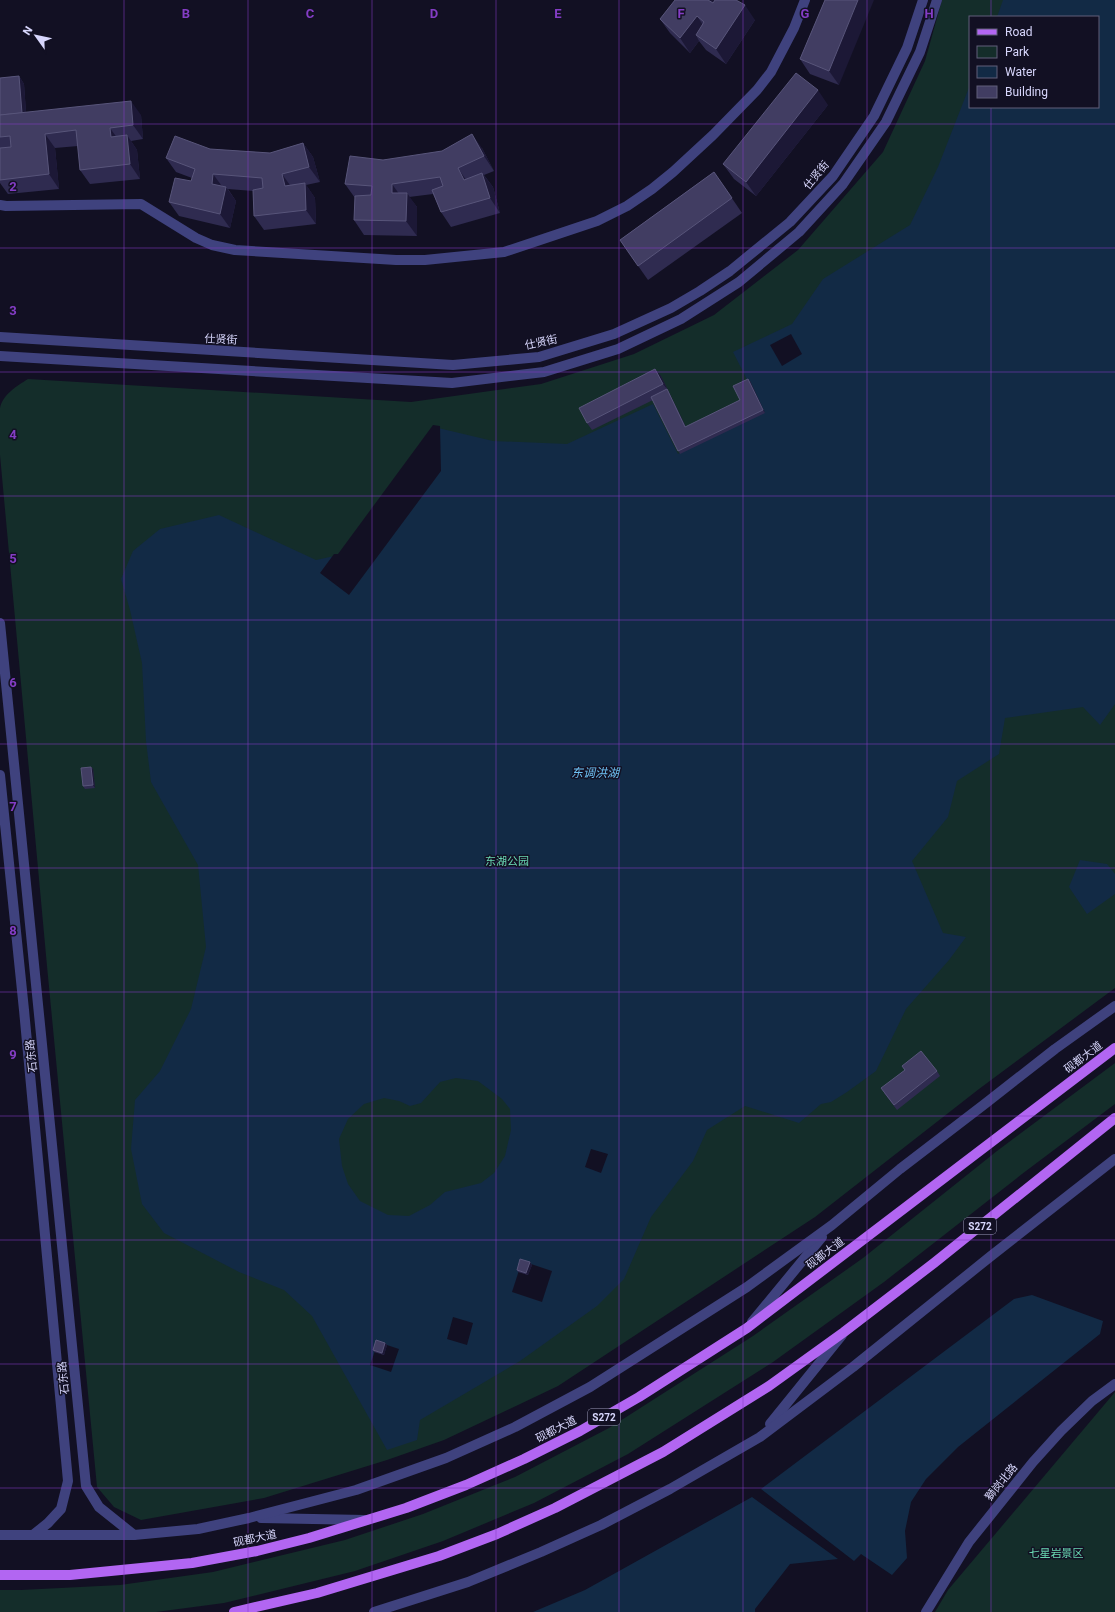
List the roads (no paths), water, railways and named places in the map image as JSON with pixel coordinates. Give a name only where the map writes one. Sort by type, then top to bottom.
[{"type":"main road","name":"砚都大道","points":[[0,1576],[70,1575],[192,1563],[257,1551],[309,1538],[406,1508],[466,1485],[524,1459],[580,1431],[639,1397],[747,1328],[1115,1048]]},
{"type":"main road","name":"S272","points":[[234,1612],[318,1593],[439,1556],[497,1534],[555,1508],[612,1480],[676,1445],[769,1386],[844,1332],[934,1263],[1115,1118]]},
{"type":"street","points":[[0,205],[141,204],[196,238],[235,250],[425,260],[504,252],[597,221],[628,206],[673,172],[757,90],[772,72],[794,28],[805,0]]},
{"type":"street","name":"仕贤街","points":[[0,337],[453,365],[539,356],[614,334],[671,308],[730,271],[790,222],[833,176],[874,116],[907,48],[923,0]]},
{"type":"street","points":[[0,356],[452,384],[544,372],[618,349],[681,319],[739,282],[799,232],[838,189],[886,122],[920,52],[937,0]]},
{"type":"street","name":"石东路","points":[[0,623],[86,1486],[99,1508],[134,1535]]},
{"type":"street","name":"石东路","points":[[0,775],[24,1010],[68,1481],[61,1509],[48,1523],[33,1535]]},
{"type":"street","points":[[0,1535],[134,1535],[198,1528],[248,1518],[356,1490],[446,1458],[515,1427],[590,1388],[747,1287],[832,1225],[900,1169],[980,1107],[1055,1049],[1115,1006]]},
{"type":"street","points":[[374,1612],[468,1582],[601,1525],[670,1489],[760,1437],[852,1367],[1115,1159]]},
{"type":"street","points":[[747,1328],[832,1225]]},
{"type":"street","points":[[760,1437],[844,1332]]},
{"type":"street","name":"獅岗北路","points":[[926,1612],[969,1542],[1033,1462],[1061,1431],[1092,1401],[1115,1384]]},
{"type":"street","points":[[248,1518],[369,1520]]},
{"type":"water","name":"东调洪湖","points":[[1003,0],[1115,0],[1115,704],[1100,725],[1083,707],[1005,718],[999,754],[957,781],[948,817],[912,861],[943,933],[966,937],[949,960],[906,1009],[876,1071],[831,1102],[821,1104],[799,1123],[745,1106],[707,1130],[693,1161],[651,1217],[624,1279],[597,1306],[520,1361],[420,1420],[417,1440],[387,1450],[312,1316],[284,1290],[239,1272],[164,1233],[142,1204],[131,1149],[135,1100],[160,1071],[191,1009],[206,947],[198,865],[151,782],[146,741],[142,663],[130,610],[121,579],[133,551],[160,529],[219,515],[316,560],[339,555],[434,427],[493,441],[567,444],[653,404],[678,454],[763,411],[733,352],[792,324],[823,279],[910,225],[938,167],[969,88],[969,108],[1099,108],[1099,16],[997,16]],"holes":[[[456,1078],[478,1081],[502,1099],[510,1109],[511,1130],[505,1156],[494,1173],[481,1183],[445,1192],[430,1205],[409,1216],[388,1215],[360,1201],[348,1184],[342,1166],[339,1139],[348,1119],[364,1104],[384,1098],[399,1101],[410,1106],[421,1103],[440,1082]]]},
{"type":"water","points":[[1080,860],[1107,864],[1115,874],[1115,894],[1087,914],[1069,887]]},
{"type":"water","points":[[1032,1295],[1103,1321],[1100,1334],[958,1447],[926,1479],[911,1502],[905,1531],[907,1558],[892,1575],[861,1554],[854,1561],[761,1489],[1014,1299]]},
{"type":"water","points":[[752,1497],[838,1559],[790,1564],[755,1609],[755,1612],[533,1612],[585,1590]]},
{"type":"park label","name":"东湖公园","points":[[507,861]]},
{"type":"park label","name":"七星岩景区","points":[[1056,1553]]}]
